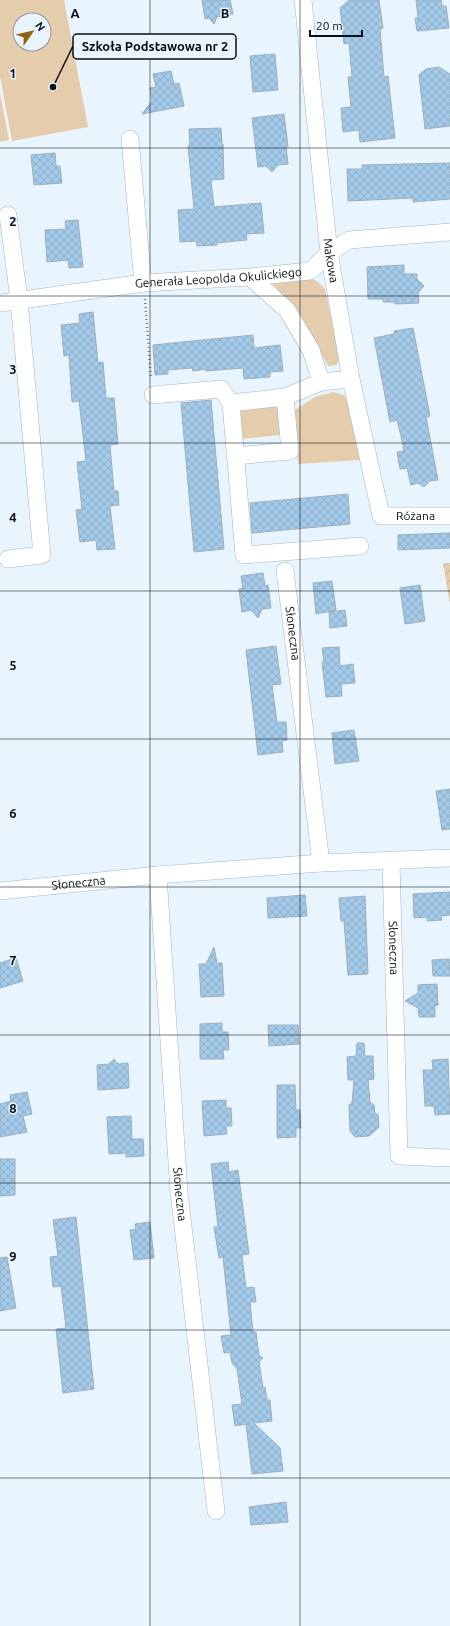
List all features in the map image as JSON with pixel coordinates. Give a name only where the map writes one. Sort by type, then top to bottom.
[{"type":"street","name":"Makowa","points":[[303,0],[329,253],[352,379],[381,516]]},
{"type":"street","points":[[130,139],[143,283]]},
{"type":"street","points":[[8,215],[20,300],[42,555],[8,559]]},
{"type":"street","name":"Generała Leopolda Okulickiego","points":[[0,303],[143,283],[250,277],[310,271],[329,253],[349,240],[450,232]]},
{"type":"street","points":[[250,277],[287,310],[311,350],[321,382]]},
{"type":"street","points":[[231,403],[286,397],[321,382],[352,379]]},
{"type":"street","points":[[152,394],[221,389],[231,403],[244,555],[360,546]]},
{"type":"street","points":[[235,456],[290,451],[286,397]]},
{"type":"street","name":"Różana","points":[[381,516],[450,516]]},
{"type":"street","name":"Słoneczna","points":[[285,571],[321,863]]},
{"type":"street","name":"Słoneczna","points":[[0,891],[158,875],[321,863],[450,858]]},
{"type":"street","name":"Słoneczna","points":[[391,861],[399,1156],[450,1158]]},
{"type":"street","name":"Słoneczna","points":[[158,875],[179,1192],[216,1511]]},
{"type":"path","points":[[143,283],[152,394]]},
{"type":"shaded area","points":[[0,0],[64,0],[88,127],[12,141],[0,76]]},
{"type":"shaded area","points":[[0,93],[9,140],[0,142]]},
{"type":"shaded area","points":[[307,278],[317,281],[325,289],[340,358],[337,365],[328,366],[296,309],[270,281]]},
{"type":"shaded area","points":[[333,392],[341,394],[347,398],[361,460],[298,464],[293,411],[315,397]]},
{"type":"shaded area","points":[[277,404],[282,428],[279,435],[242,439],[237,409]]},
{"type":"shaded area","points":[[443,563],[450,563],[450,605]]},
{"type":"building","points":[[202,0],[230,0],[233,14],[217,17],[214,24],[209,18],[205,19]]},
{"type":"building","points":[[349,0],[379,0],[383,28],[380,29],[384,77],[388,76],[395,138],[360,142],[359,130],[343,132],[341,108],[351,107],[348,77],[352,77],[349,43],[344,44],[340,8]]},
{"type":"building","points":[[416,0],[441,0],[442,6],[446,6],[449,28],[417,31],[415,18],[418,18]]},
{"type":"building","points":[[275,54],[278,90],[253,92],[250,56]]},
{"type":"building","points":[[439,67],[450,74],[450,126],[425,129],[419,75],[426,69]]},
{"type":"building","points":[[171,71],[174,84],[179,83],[184,106],[142,114],[152,101],[150,88],[156,87],[153,74]]},
{"type":"building","points":[[284,114],[288,147],[286,147],[288,164],[278,165],[272,172],[266,166],[258,167],[252,118]]},
{"type":"building","points":[[221,128],[224,179],[211,180],[214,207],[261,203],[264,233],[246,234],[247,240],[217,243],[217,245],[197,246],[196,241],[180,242],[178,210],[194,209],[188,146],[190,146],[189,129]]},
{"type":"building","points":[[55,153],[56,166],[60,166],[62,183],[34,185],[31,155]]},
{"type":"building","points":[[450,163],[450,199],[413,202],[413,198],[348,201],[347,169],[362,169],[362,165]]},
{"type":"building","points":[[78,220],[83,267],[69,268],[68,260],[47,262],[45,230],[66,229],[65,221]]},
{"type":"building","points":[[404,265],[404,274],[417,274],[417,279],[424,286],[418,293],[419,303],[395,304],[394,302],[383,302],[383,299],[368,299],[367,267]]},
{"type":"building","points":[[93,312],[98,363],[103,362],[106,398],[114,398],[118,444],[110,445],[114,491],[118,491],[119,505],[110,506],[115,549],[97,550],[96,540],[80,542],[76,510],[82,509],[77,462],[86,461],[79,401],[72,402],[69,355],[64,356],[61,325],[80,323],[79,314]]},
{"type":"building","points":[[413,328],[430,416],[426,417],[438,480],[430,481],[424,487],[418,483],[411,485],[407,468],[400,469],[397,452],[404,451],[397,420],[390,422],[374,338],[394,334],[394,331]]},
{"type":"building","points":[[253,335],[254,348],[280,345],[283,371],[270,372],[270,377],[244,379],[243,368],[206,371],[206,369],[193,371],[192,368],[168,370],[168,374],[155,375],[153,345]]},
{"type":"building","points":[[211,400],[224,549],[194,552],[181,403]]},
{"type":"building","points":[[348,494],[350,524],[252,533],[250,503]]},
{"type":"building","points":[[450,533],[450,548],[398,550],[398,535]]},
{"type":"building","points":[[263,573],[265,586],[268,585],[271,608],[262,609],[258,618],[251,610],[242,612],[239,589],[243,588],[241,576]]},
{"type":"building","points":[[332,581],[336,610],[316,614],[313,583]]},
{"type":"building","points":[[420,585],[425,621],[405,624],[400,588]]},
{"type":"building","points":[[345,610],[347,626],[330,628],[329,612]]},
{"type":"building","points":[[276,646],[281,684],[272,685],[277,722],[286,722],[287,740],[282,741],[283,752],[258,755],[246,650]]},
{"type":"building","points":[[339,647],[340,666],[353,664],[355,683],[341,684],[342,696],[326,697],[322,648]]},
{"type":"building","points":[[354,730],[359,761],[335,764],[332,733]]},
{"type":"building","points":[[450,789],[450,829],[442,830],[436,791]]},
{"type":"building","points":[[450,892],[450,915],[441,916],[442,920],[427,921],[427,917],[414,918],[413,894]]},
{"type":"building","points":[[305,895],[307,916],[268,918],[267,898]]},
{"type":"building","points":[[365,896],[368,974],[348,975],[344,921],[341,921],[339,898]]},
{"type":"building","points":[[214,947],[217,963],[222,963],[224,996],[201,997],[199,964],[206,964]]},
{"type":"building","points":[[16,958],[23,981],[0,988],[0,963]]},
{"type":"building","points":[[449,959],[450,976],[433,976],[432,960]]},
{"type":"building","points":[[437,984],[438,1005],[435,1006],[435,1017],[419,1017],[418,1008],[405,1001],[418,993],[418,985]]},
{"type":"building","points":[[222,1023],[222,1032],[228,1032],[229,1050],[223,1050],[224,1059],[200,1059],[200,1024]]},
{"type":"building","points":[[268,1025],[298,1025],[299,1044],[269,1046]]},
{"type":"building","points":[[357,1043],[364,1043],[365,1056],[373,1056],[374,1079],[368,1080],[370,1102],[374,1105],[375,1114],[378,1114],[379,1127],[369,1136],[355,1137],[350,1131],[349,1105],[352,1103],[354,1080],[348,1080],[347,1057],[356,1056]]},
{"type":"building","points":[[114,1059],[118,1064],[128,1063],[129,1088],[98,1090],[97,1065],[109,1064]]},
{"type":"building","points":[[448,1059],[450,1114],[435,1115],[434,1106],[425,1106],[423,1070],[433,1070],[432,1060]]},
{"type":"building","points":[[277,1085],[295,1085],[296,1110],[300,1110],[301,1128],[296,1128],[296,1137],[277,1138]]},
{"type":"building","points":[[27,1092],[32,1114],[23,1116],[27,1132],[0,1137],[0,1104],[11,1101],[10,1095]]},
{"type":"building","points":[[226,1100],[226,1108],[231,1108],[232,1126],[226,1126],[227,1134],[204,1136],[202,1101]]},
{"type":"building","points":[[131,1116],[132,1139],[143,1139],[144,1156],[126,1157],[126,1153],[109,1154],[107,1117]]},
{"type":"building","points":[[0,1159],[15,1159],[15,1195],[0,1196]]},
{"type":"building","points":[[228,1162],[229,1172],[238,1170],[249,1254],[242,1255],[246,1288],[254,1287],[256,1302],[250,1302],[253,1332],[256,1332],[259,1355],[263,1358],[259,1362],[263,1388],[265,1387],[267,1400],[270,1400],[272,1421],[254,1423],[280,1448],[283,1471],[252,1474],[246,1424],[235,1426],[232,1405],[242,1404],[237,1369],[232,1363],[230,1352],[224,1353],[221,1336],[231,1335],[223,1257],[219,1258],[214,1227],[218,1227],[211,1164]]},
{"type":"building","points":[[76,1217],[94,1389],[63,1393],[56,1329],[66,1328],[61,1286],[53,1287],[50,1257],[58,1256],[53,1220]]},
{"type":"building","points":[[150,1222],[154,1258],[134,1260],[130,1230],[136,1229],[135,1224]]},
{"type":"building","points":[[7,1257],[16,1308],[0,1311],[0,1258]]},
{"type":"building","points":[[286,1502],[288,1522],[251,1525],[249,1507]]},
{"type":"place","name":"Szkoła Podstawowa nr 2","points":[[53,87]]}]
